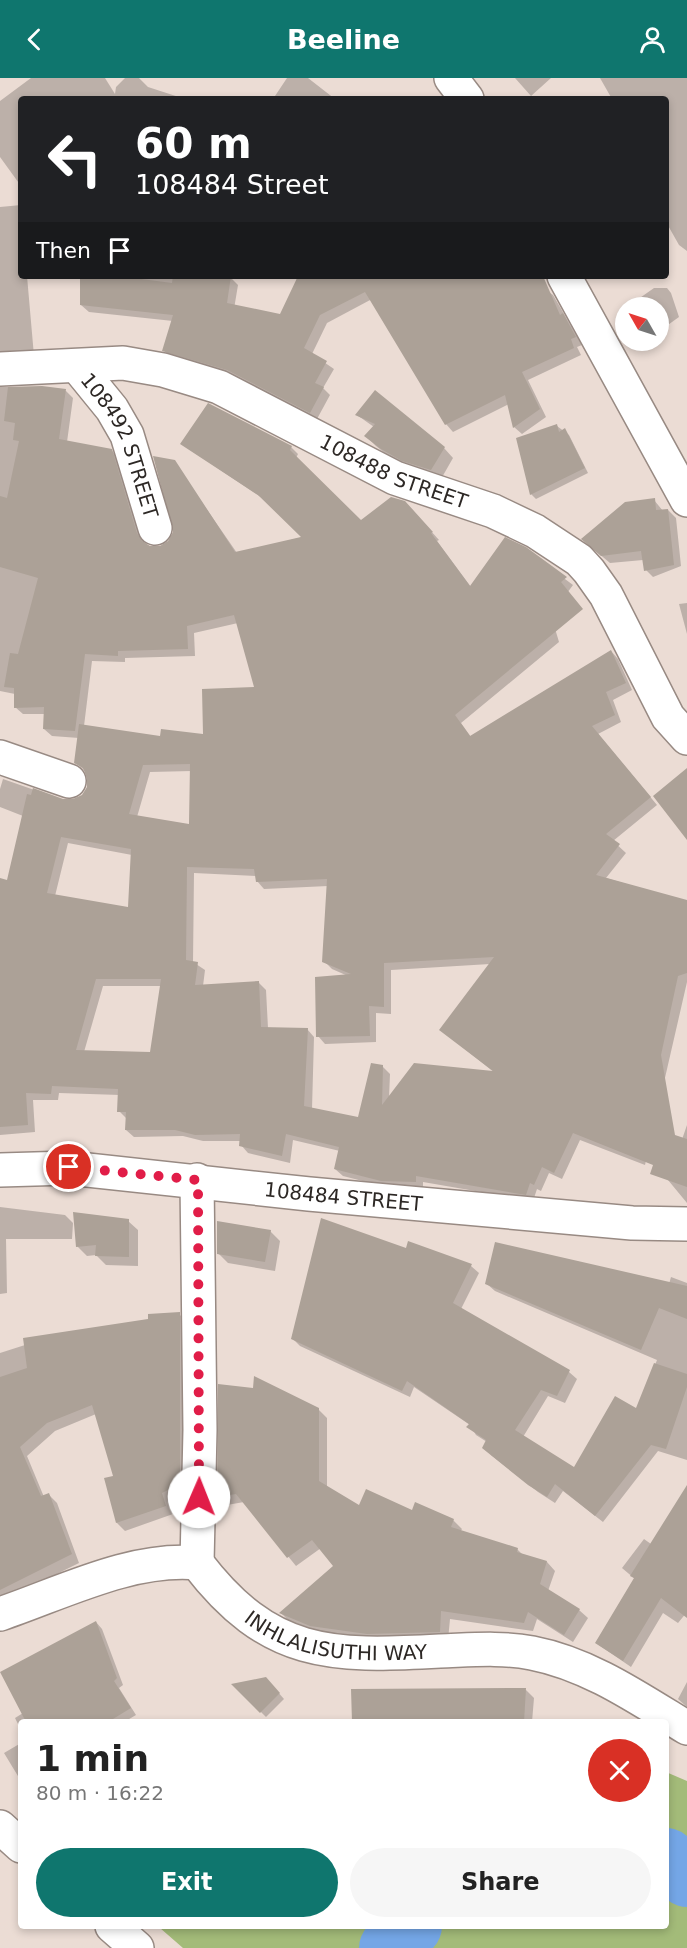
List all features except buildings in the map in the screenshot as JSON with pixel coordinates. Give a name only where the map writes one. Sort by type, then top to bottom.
[{"type":"street","points":[[451,78],[465,96]]},
{"type":"street","points":[[566,279],[687,500]]},
{"type":"street","name":"108488 STREET","points":[[0,369],[123,363],[162,370],[219,387],[394,478],[493,511],[535,531],[579,560],[589,571],[606,595],[668,717],[687,738]]},
{"type":"street","name":"108492 STREET","points":[[77,366],[112,409],[127,435],[155,528]]},
{"type":"street","points":[[0,757],[69,781]]},
{"type":"street","name":"108484 STREET","points":[[0,1170],[69,1167],[309,1194],[632,1223],[687,1224]]},
{"type":"street","points":[[0,1614],[143,1567],[170,1563],[198,1563],[200,1430],[198,1180]]},
{"type":"street","name":"INHLALISUTHI WAY","points":[[198,1563],[240,1611],[262,1627],[296,1644],[312,1649],[349,1653],[491,1649],[531,1653],[572,1664],[628,1692],[687,1728]]},
{"type":"street","points":[[0,1827],[18,1843]]},
{"type":"street","points":[[115,1929],[137,1948]]},
{"type":"green space","points":[[669,1773],[687,1781],[687,1948],[183,1948],[161,1929],[669,1929]]},
{"type":"waterway","points":[[669,1861],[687,1876]]},
{"type":"waterway","points":[[390,1948],[408,1929]]},
{"type":"route","points":[[69,1167],[198,1180],[199,1497]]}]
